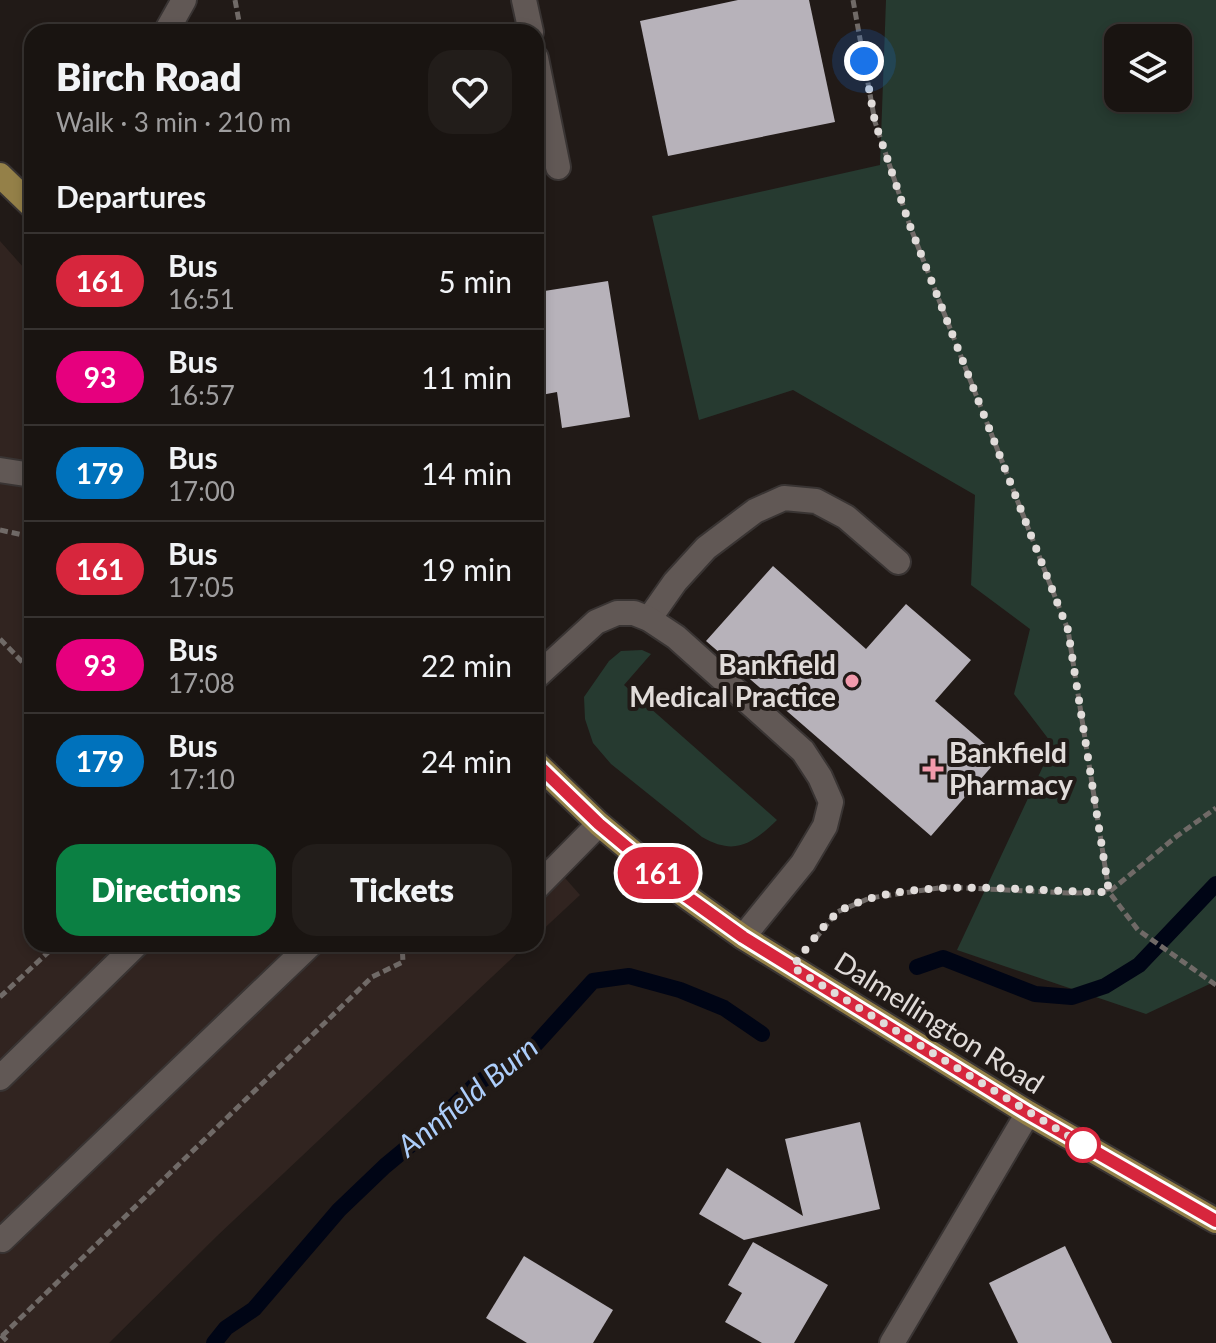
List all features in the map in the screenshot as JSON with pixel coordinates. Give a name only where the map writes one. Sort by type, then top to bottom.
[{"type":"main road","points":[[0,175],[24,197]]},
{"type":"main road","name":"Dalmellington Road","points":[[544,771],[599,824],[683,894],[743,937],[1028,1113],[1216,1221]]},
{"type":"street","points":[[170,24],[184,0]]},
{"type":"street","points":[[524,0],[529,24]]},
{"type":"street","points":[[544,98],[558,167]]},
{"type":"street","points":[[0,470],[24,474]]},
{"type":"street","points":[[649,619],[675,582],[706,548],[755,511],[784,498],[816,501],[846,517],[898,562]]},
{"type":"street","points":[[544,670],[596,622],[617,613],[634,613],[676,637],[803,751],[831,802],[825,826],[803,863],[743,937]]},
{"type":"street","points":[[544,880],[599,824]]},
{"type":"street","points":[[0,1078],[129,952]]},
{"type":"street","points":[[0,1238],[2,1240],[303,952]]},
{"type":"street","points":[[892,1343],[1028,1113]]},
{"type":"path","points":[[235,0],[240,24]]},
{"type":"path","points":[[853,0],[875,122],[910,226],[1068,630],[1109,892],[1138,930],[1216,985]]},
{"type":"path","points":[[0,530],[24,535]]},
{"type":"path","points":[[0,639],[24,664]]},
{"type":"path","points":[[792,967],[837,912],[870,898],[945,887],[1109,892],[1216,808]]},
{"type":"path","points":[[0,997],[48,952]]},
{"type":"path","points":[[9,1343],[1,1336],[372,977],[403,962],[402,952]]},
{"type":"shaded area","points":[[0,241],[24,268],[24,952],[519,952],[217,1236],[109,1343],[0,1343]]},
{"type":"shaded area","points":[[544,854],[580,895],[544,929]]},
{"type":"green space","points":[[886,0],[1216,0],[1216,981],[1146,1014],[957,950],[1053,745],[1014,694],[1030,629],[971,585],[975,495],[793,390],[699,420],[652,216],[880,165]]},
{"type":"green space","points":[[642,650],[651,654],[624,685],[777,820],[751,841],[724,846],[702,837],[611,764],[593,743],[585,719],[584,697],[609,661],[621,651]]},
{"type":"building","points":[[738,0],[809,0],[835,122],[668,156],[640,21]]},
{"type":"building","points":[[608,281],[630,417],[562,428],[557,392],[544,394],[544,291]]},
{"type":"building","name":"Bankfield Medical Practice","points":[[773,566],[866,649],[906,604],[971,660],[935,701],[1000,757],[931,836],[706,641]]},
{"type":"building","points":[[860,1122],[880,1209],[744,1240],[699,1214],[727,1168],[803,1216],[785,1139]]},
{"type":"building","points":[[753,1242],[828,1285],[794,1343],[762,1343],[725,1322],[742,1293],[728,1285]]},
{"type":"building","points":[[1065,1246],[1112,1343],[1018,1343],[989,1283]]},
{"type":"building","points":[[524,1256],[613,1310],[593,1343],[527,1343],[486,1318]]},
{"type":"waterway","name":"Annfield Burn","points":[[917,967],[943,958],[1035,994],[1072,997],[1105,986],[1139,965],[1216,884]]},
{"type":"waterway","name":"Annfield Burn","points":[[214,1343],[226,1328],[254,1309],[339,1210],[385,1166],[432,1127],[477,1083],[526,1055],[593,981],[629,976],[680,990],[724,1008],[762,1034]]},
{"type":"bus line","name":"161","points":[[544,771],[599,824],[683,894],[743,937],[1028,1113],[1216,1221]]},
{"type":"place","name":"Bankfield Medical Practice","points":[[852,681]]},
{"type":"place","name":"Bankfield Pharmacy","points":[[933,769]]},
{"type":"route","points":[[864,61],[875,122],[910,226],[1068,630],[1109,892],[945,887],[870,898],[837,912],[792,967],[1083,1145]]}]
